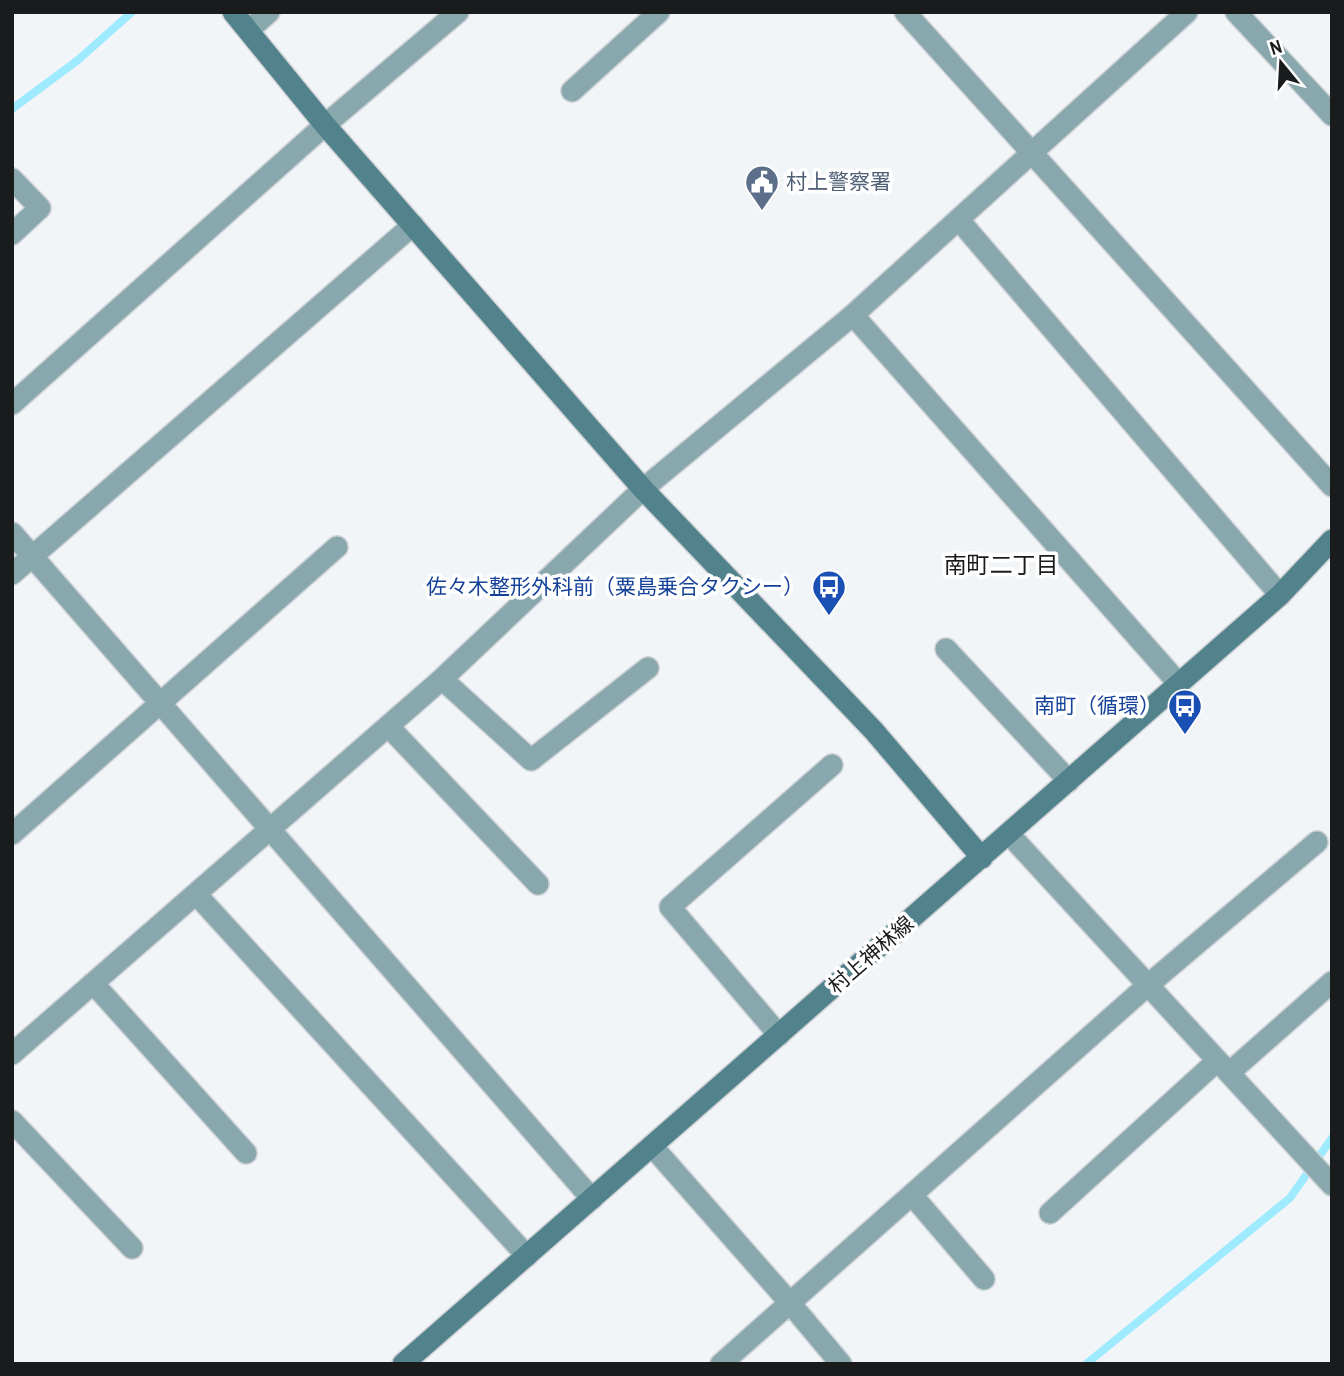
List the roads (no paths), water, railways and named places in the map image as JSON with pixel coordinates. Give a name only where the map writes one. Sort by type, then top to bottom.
[{"type":"main road","points":[[233,12],[325,125],[643,489],[874,731],[982,858]]},
{"type":"main road","name":"村上神林線","points":[[403,1364],[1280,595],[1332,540]]},
{"type":"street","points":[[249,30],[269,12]]},
{"type":"street","points":[[12,404],[325,125],[458,12]]},
{"type":"street","points":[[572,91],[659,12]]},
{"type":"street","points":[[905,12],[1332,486]]},
{"type":"street","points":[[12,1054],[442,679],[643,489],[853,315],[1187,12]]},
{"type":"street","points":[[1236,12],[1332,115]]},
{"type":"street","points":[[12,179],[40,208],[12,234]]},
{"type":"street","points":[[959,219],[1280,595]]},
{"type":"street","points":[[12,574],[412,225]]},
{"type":"street","points":[[853,315],[1179,684]]},
{"type":"street","points":[[12,533],[592,1199]]},
{"type":"street","points":[[12,834],[337,547]]},
{"type":"street","points":[[946,649],[1069,781]]},
{"type":"street","points":[[442,679],[531,760],[648,668]]},
{"type":"street","points":[[388,726],[538,884]]},
{"type":"street","points":[[779,1035],[670,907],[832,765]]},
{"type":"street","points":[[1009,834],[1332,1185]]},
{"type":"street","points":[[721,1364],[1148,985],[1317,842]]},
{"type":"street","points":[[196,894],[527,1255]]},
{"type":"street","points":[[1050,1213],[1223,1067],[1332,982]]},
{"type":"street","points":[[93,983],[246,1153]]},
{"type":"street","points":[[12,1121],[132,1248]]},
{"type":"street","points":[[652,1146],[841,1364]]},
{"type":"street","points":[[912,1195],[984,1279]]},
{"type":"waterway","points":[[12,109],[78,60],[132,12]]},
{"type":"waterway","points":[[1086,1364],[1290,1198],[1332,1138]]},
{"type":"place","name":"村上警察署","points":[[762,212]]},
{"type":"place","name":"佐々木整形外科前（粟島乗合タクシー）","points":[[829,617]]},
{"type":"place","name":"南町（循環）","points":[[1185,736]]},
{"type":"district","name":"南町二丁目","points":[[1001,565]]}]
